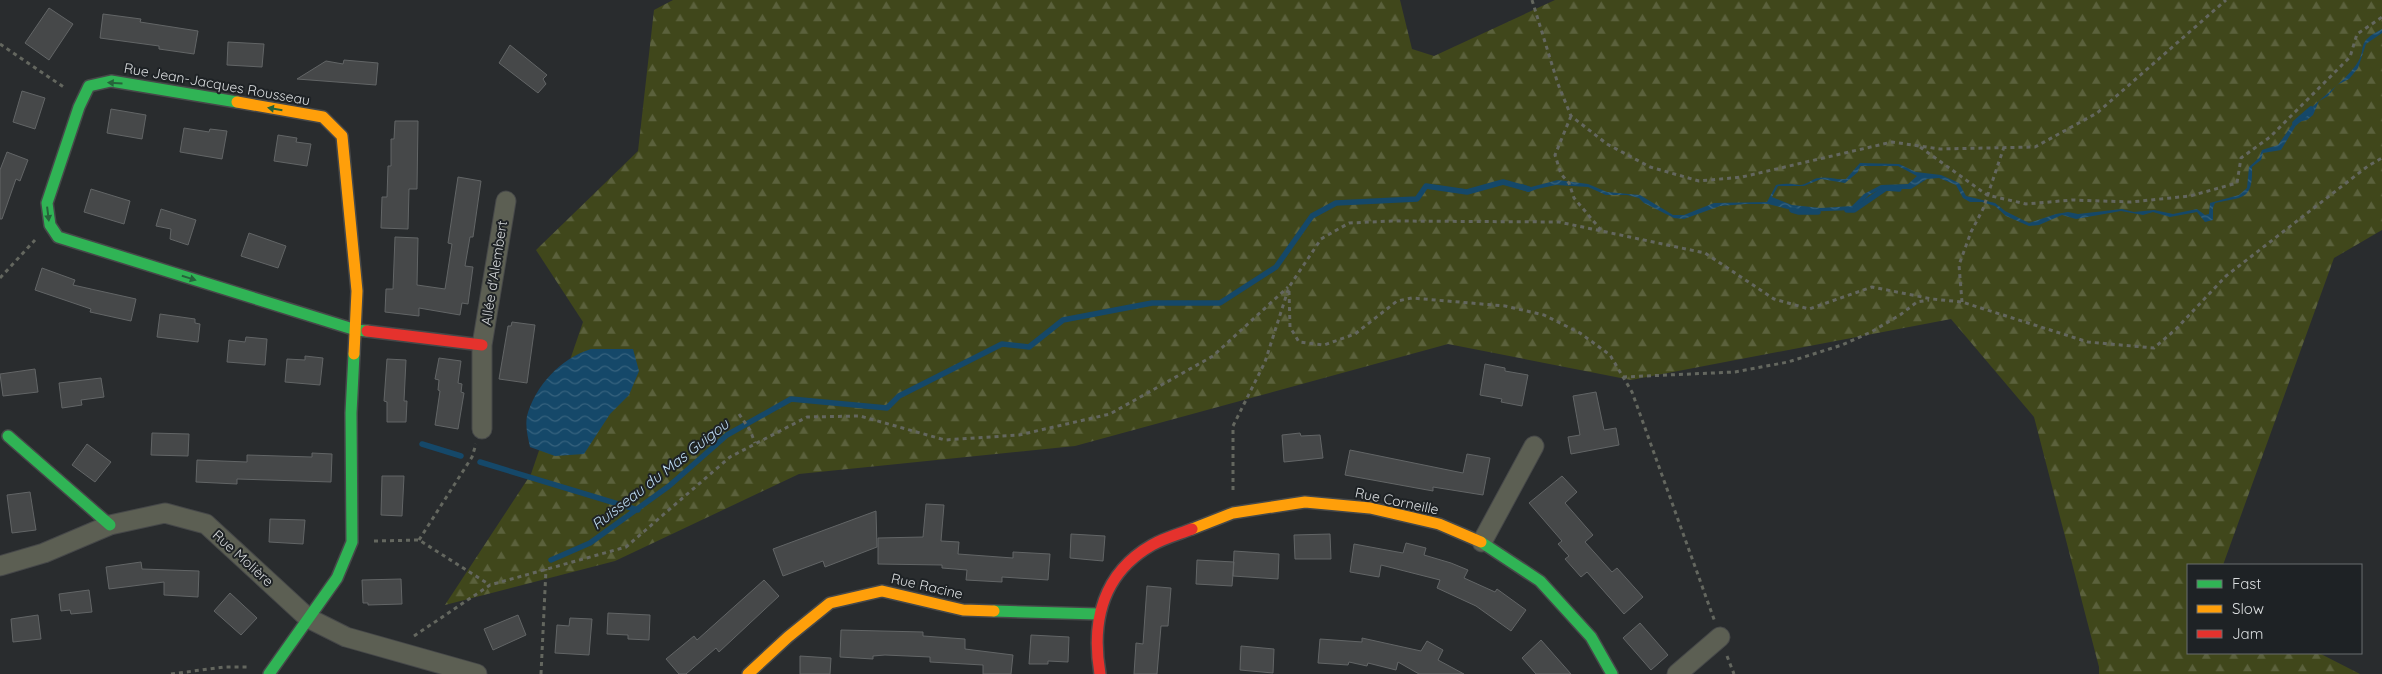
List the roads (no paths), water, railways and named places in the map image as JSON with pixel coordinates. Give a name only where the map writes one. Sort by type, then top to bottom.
[{"type":"street","name":"Rue Jean-Jacques Rousseau","points":[[272,670],[337,578],[352,542],[352,413],[356,330],[357,291],[342,136],[323,117],[111,81],[89,86],[79,107],[47,203],[50,225],[58,237],[356,330]]},
{"type":"street","name":"Allée d'Alembert","points":[[482,429],[482,345],[506,201]]},
{"type":"street","name":"Allée d'Alembert","points":[[356,330],[482,345]]},
{"type":"street","points":[[8,436],[110,525]]},
{"type":"street","points":[[1482,542],[1534,446]]},
{"type":"street","name":"Rue Corneille","points":[[1100,674],[1097,657],[1098,614],[1116,574],[1152,545],[1233,513],[1305,502],[1370,508],[1439,524],[1482,542],[1540,581],[1591,637],[1612,674]]},
{"type":"street","name":"Rue Molière","points":[[0,566],[44,553],[110,525],[165,513],[206,524],[308,618],[346,637],[477,674]]},
{"type":"street","name":"Rue Racine","points":[[748,674],[788,637],[830,603],[882,591],[963,610],[1098,614]]},
{"type":"street","points":[[1677,674],[1720,637]]},
{"type":"water","points":[[2382,29],[2382,33],[2366,44],[2358,68],[2349,79],[2338,85],[2360,59],[2364,42]]},
{"type":"water","points":[[2336,86],[2328,96],[2319,101]]},
{"type":"water","points":[[2319,101],[2313,115],[2307,120],[2298,122],[2281,150],[2263,153],[2261,160],[2252,167],[2251,186],[2245,195],[2240,198],[2215,203],[2213,220],[2205,222],[2197,212],[2170,217],[2153,212],[2143,215],[2121,211],[2076,219],[2062,215],[2039,225],[2029,226],[2006,216],[1995,206],[1982,202],[1970,202],[1963,198],[1956,185],[1939,178],[1927,179],[1911,189],[1881,189],[1869,195],[1854,210],[1799,212],[1768,204],[1746,204],[1720,206],[1684,219],[1674,218],[1644,203],[1639,198],[1627,195],[1606,195],[1588,187],[1556,185],[1529,192],[1519,189],[1522,184],[1531,187],[1558,180],[1588,184],[1607,192],[1640,195],[1673,215],[1684,215],[1714,203],[1767,202],[1776,185],[1802,185],[1821,178],[1846,179],[1860,163],[1899,164],[1916,172],[1941,175],[1959,183],[1966,196],[1995,203],[2005,211],[2029,223],[2068,212],[2078,214],[2122,209],[2134,212],[2154,210],[2173,214],[2197,209],[2205,215],[2209,214],[2210,203],[2239,195],[2247,188],[2249,167],[2259,158],[2262,150],[2278,145],[2294,122]],"holes":[[[1860,166],[1898,166],[1917,176],[1908,184],[1881,185],[1864,194],[1852,206],[1821,208],[1792,205],[1772,197],[1778,186],[1804,186],[1821,179],[1845,183],[1858,172]]]},
{"type":"water","points":[[591,349],[633,349],[639,371],[629,395],[610,414],[584,454],[555,456],[530,447],[526,420],[536,394],[560,366],[569,359]]},
{"type":"waterway","name":"Ruisseau du Mas Guigou","points":[[2295,123],[2311,109]]},
{"type":"waterway","name":"Ruisseau du Mas Guigou","points":[[551,560],[590,543],[669,486],[727,435],[791,399],[887,408],[899,396],[1002,344],[1029,347],[1063,320],[1152,303],[1220,303],[1276,267],[1312,216],[1336,203],[1417,199],[1426,186],[1467,192],[1503,182],[1528,189]]},
{"type":"waterway","name":"Ruisseau du Mas Guigou","points":[[1847,210],[1854,210],[1886,188],[1899,189]]},
{"type":"waterway","name":"Ruisseau du Mas Guigou","points":[[1792,210],[1818,212]]},
{"type":"waterway","points":[[422,444],[461,456]]},
{"type":"waterway","points":[[480,462],[638,510]]}]
